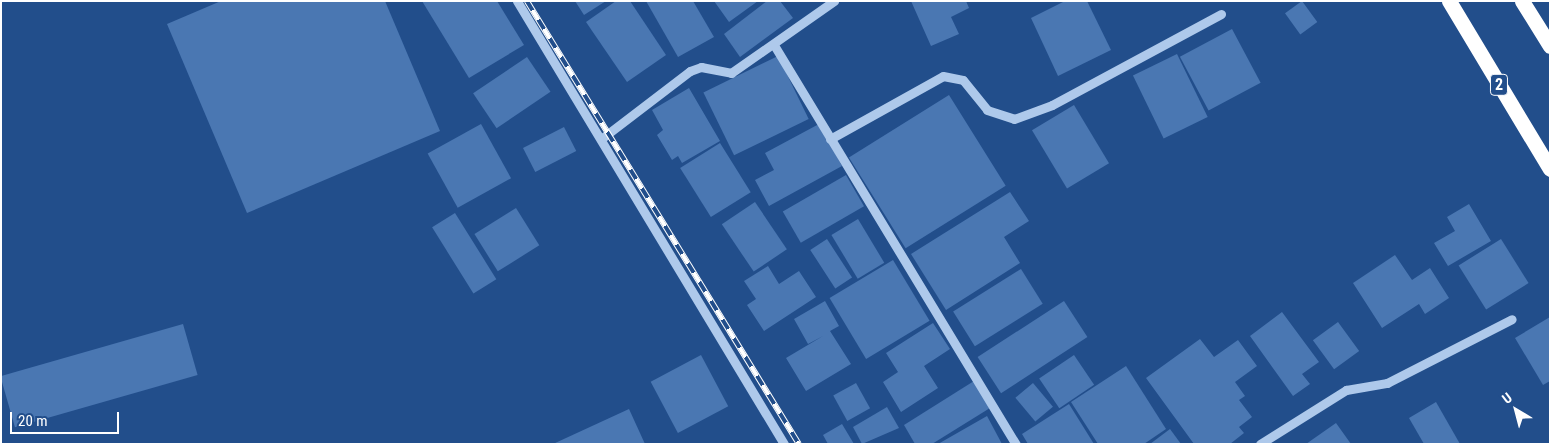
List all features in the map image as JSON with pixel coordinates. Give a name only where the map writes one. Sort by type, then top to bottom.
[{"type":"highway","name":"2","points":[[1449,1],[1550,168]]},
{"type":"highway","points":[[1522,1],[1550,46]]},
{"type":"street","points":[[517,1],[784,444]]},
{"type":"street","points":[[601,138],[690,71],[701,67],[731,73],[774,45],[834,1]]},
{"type":"street","points":[[830,139],[943,76],[963,80],[987,110],[1014,119],[1052,105],[1221,14]]},
{"type":"street","points":[[774,45],[1016,444]]},
{"type":"street","points":[[1260,444],[1346,390],[1387,383],[1512,319]]},
{"type":"building","points":[[221,1],[385,1],[440,131],[247,213],[167,24]]},
{"type":"building","points":[[422,1],[497,1],[524,45],[469,78]]},
{"type":"building","points":[[575,1],[606,1],[584,15]]},
{"type":"building","points":[[616,1],[630,1],[666,55],[627,82],[586,22]]},
{"type":"building","points":[[646,1],[693,1],[714,37],[678,57]]},
{"type":"building","points":[[714,1],[758,1],[729,22]]},
{"type":"building","points":[[767,1],[780,1],[793,18],[740,57],[724,34]]},
{"type":"building","points":[[911,1],[966,1],[969,8],[951,17],[959,34],[931,46]]},
{"type":"building","points":[[1065,1],[1087,1],[1111,50],[1058,76],[1031,18]]},
{"type":"building","points":[[1302,1],[1317,22],[1300,34],[1285,13]]},
{"type":"building","points":[[1232,29],[1261,83],[1209,111],[1180,57]]},
{"type":"building","points":[[1177,54],[1208,117],[1164,138],[1133,75]]},
{"type":"building","points":[[778,56],[809,119],[734,155],[703,92]]},
{"type":"building","points":[[527,57],[550,92],[497,128],[473,93]]},
{"type":"building","points":[[689,88],[720,141],[682,163],[678,156],[672,160],[657,135],[663,130],[652,110]]},
{"type":"building","points":[[949,95],[1006,186],[906,248],[849,158]]},
{"type":"building","points":[[1074,105],[1109,163],[1067,189],[1032,130]]},
{"type":"building","points":[[481,124],[511,178],[458,208],[428,154]]},
{"type":"building","points":[[819,124],[842,166],[769,206],[755,180],[774,170],[765,153]]},
{"type":"building","points":[[564,127],[576,151],[535,172],[523,148]]},
{"type":"building","points":[[720,143],[751,192],[711,217],[680,168]]},
{"type":"building","points":[[846,175],[864,206],[801,243],[783,212]]},
{"type":"building","points":[[1010,192],[1029,221],[1004,237],[1020,263],[946,310],[911,254]]},
{"type":"building","points":[[755,202],[787,249],[754,272],[722,224]]},
{"type":"building","points":[[1469,204],[1491,241],[1448,266],[1434,243],[1455,231],[1447,217]]},
{"type":"building","points":[[516,208],[539,245],[498,271],[474,234]]},
{"type":"building","points":[[455,213],[496,279],[473,293],[432,227]]},
{"type":"building","points":[[858,219],[884,263],[858,279],[831,235]]},
{"type":"building","points":[[827,239],[852,278],[835,288],[810,250]]},
{"type":"building","points":[[1501,239],[1529,283],[1486,310],[1459,265]]},
{"type":"building","points":[[1395,255],[1412,280],[1430,268],[1449,298],[1425,314],[1419,304],[1382,328],[1353,283]]},
{"type":"building","points":[[893,260],[930,321],[866,359],[830,298]]},
{"type":"building","points":[[768,266],[779,284],[799,271],[816,297],[764,331],[747,305],[756,299],[744,281]]},
{"type":"building","points":[[1021,269],[1043,304],[975,346],[953,311]]},
{"type":"building","points":[[825,301],[839,326],[830,331],[851,364],[806,391],[786,358],[823,336],[808,344],[794,319]]},
{"type":"building","points":[[1064,301],[1087,337],[1001,393],[978,357]]},
{"type":"building","points":[[1282,312],[1319,362],[1302,374],[1310,384],[1293,396],[1250,336]]},
{"type":"building","points":[[1550,317],[1550,381],[1543,385],[1515,338]]},
{"type":"building","points":[[1338,322],[1359,351],[1334,369],[1313,340]]},
{"type":"building","points":[[933,323],[950,349],[924,366],[938,388],[901,412],[883,382],[898,372],[886,353]]},
{"type":"building","points":[[183,324],[198,375],[15,427],[1,376]]},
{"type":"building","points":[[1200,339],[1214,357],[1238,340],[1257,366],[1235,382],[1245,396],[1239,400],[1252,417],[1239,427],[1244,433],[1230,444],[1194,444],[1146,378]]},
{"type":"building","points":[[701,355],[728,406],[678,433],[651,382]]},
{"type":"building","points":[[1074,355],[1094,385],[1059,408],[1039,378]]},
{"type":"building","points":[[1126,366],[1166,429],[1144,444],[1098,444],[1071,402]]},
{"type":"building","points":[[974,381],[990,408],[932,444],[915,444],[904,425]]},
{"type":"building","points":[[856,383],[870,408],[847,421],[833,396]]},
{"type":"building","points":[[1033,383],[1053,407],[1035,422],[1015,398]]},
{"type":"building","points":[[1436,402],[1460,444],[1424,444],[1409,418]]},
{"type":"building","points":[[1069,404],[1094,444],[1028,444],[1022,434]]},
{"type":"building","points":[[887,407],[899,428],[862,444],[853,427]]},
{"type":"building","points":[[629,409],[645,444],[553,444]]},
{"type":"building","points":[[987,416],[1002,444],[938,444]]},
{"type":"building","points":[[1336,423],[1351,444],[1306,444]]},
{"type":"building","points":[[842,424],[854,444],[828,444],[823,435]]},
{"type":"building","points":[[1170,429],[1181,444],[1150,444]]},
{"type":"railway","points":[[527,1],[799,444]]}]
